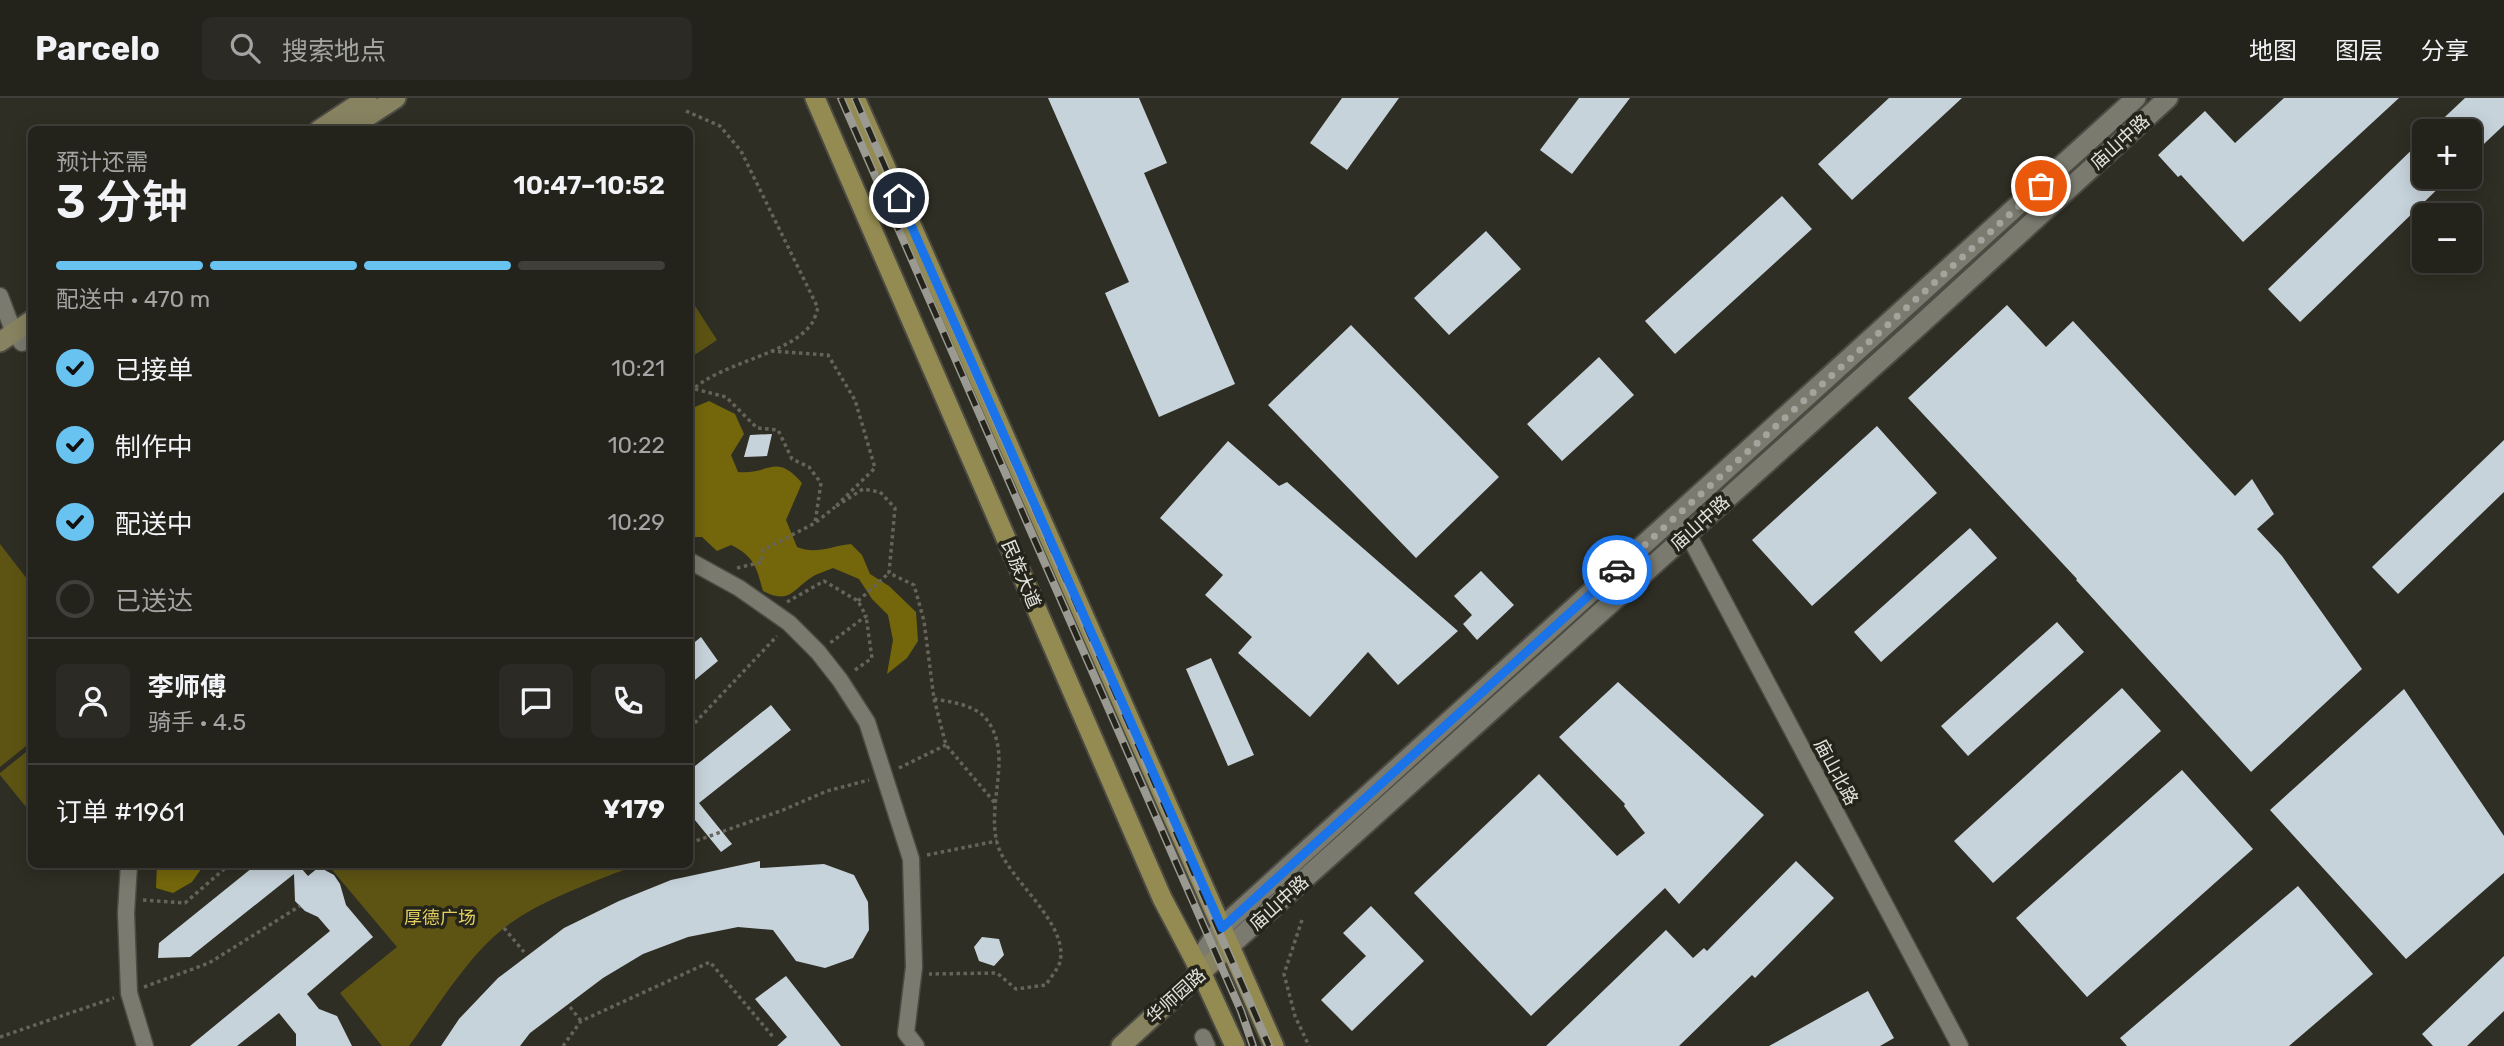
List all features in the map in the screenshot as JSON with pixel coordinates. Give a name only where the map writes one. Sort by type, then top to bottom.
[{"type":"main road","points":[[325,126],[367,98]]},
{"type":"main road","points":[[353,126],[396,98]]},
{"type":"main road","name":"民族大道","points":[[815,98],[1162,898],[1199,967],[1235,1046]]},
{"type":"main road","points":[[855,98],[1274,1046]]},
{"type":"main road","points":[[0,358],[17,338]]},
{"type":"main road","name":"华师园路","points":[[1121,1046],[1199,967],[1230,946]]},
{"type":"street","name":"庙山中路","points":[[1199,967],[1222,928],[2136,98]]},
{"type":"street","name":"庙山中路","points":[[1230,946],[2168,98]]},
{"type":"street","points":[[0,296],[17,338]]},
{"type":"street","name":"庙山北路","points":[[1674,518],[1688,534],[1960,1046]]},
{"type":"street","points":[[693,563],[739,588],[789,623],[818,652],[867,722],[911,859],[915,967],[906,1033],[916,1046]]},
{"type":"street","points":[[130,868],[127,898],[129,993],[145,1046]]},
{"type":"path","points":[[686,111],[720,126],[741,151],[818,308],[813,323],[800,335],[771,351],[731,366],[693,389]]},
{"type":"path","points":[[731,569],[762,562],[763,550],[815,523],[875,468],[855,400],[828,355],[771,351]]},
{"type":"path","points":[[693,390],[726,397],[757,428],[778,430],[792,459],[809,467],[821,483],[815,523]]},
{"type":"path","points":[[835,507],[863,489],[880,492],[895,508],[889,573],[858,601]]},
{"type":"path","points":[[889,573],[914,585],[923,621],[934,699],[946,746],[995,803]]},
{"type":"path","points":[[771,611],[824,581],[858,601],[866,616],[872,658],[840,680]]},
{"type":"path","points":[[818,652],[866,616]]},
{"type":"path","points":[[693,725],[789,623]]},
{"type":"path","points":[[915,967],[932,975],[997,973],[1016,989],[1046,985],[1060,962],[1058,936],[1036,900],[1011,871],[999,849],[995,803],[999,741],[986,718],[961,703],[934,699]]},
{"type":"path","points":[[693,842],[783,810],[827,791],[885,775],[946,746]]},
{"type":"path","points":[[911,859],[997,841]]},
{"type":"path","points":[[127,898],[185,903],[225,868]]},
{"type":"path","points":[[0,1037],[209,964],[300,906]]},
{"type":"path","points":[[1302,920],[1284,974],[1295,1016],[1309,1046]]},
{"type":"path","points":[[504,928],[524,952]]},
{"type":"path","points":[[563,1046],[581,1021],[710,962],[774,1038]]},
{"type":"path","points":[[570,1007],[581,1021]]},
{"type":"green space","points":[[693,303],[717,340],[693,356]]},
{"type":"green space","points":[[0,544],[28,580],[28,744],[0,767]]},
{"type":"green space","points":[[28,750],[28,809],[0,775]]},
{"type":"green space","name":"厚德广场","points":[[331,868],[628,868],[551,900],[504,928],[465,968],[409,1046],[382,1046],[340,993],[397,947]]},
{"type":"shaded area","points":[[709,401],[735,414],[744,434],[731,455],[738,472],[778,467],[793,474],[802,483],[786,520],[797,547],[817,550],[851,544],[862,555],[870,574],[889,586],[916,612],[918,641],[907,658],[887,674],[893,640],[888,615],[872,599],[859,579],[833,568],[812,577],[790,594],[772,595],[763,591],[750,558],[739,549],[731,545],[717,551],[702,537],[693,537],[693,408]]},
{"type":"shaded area","points":[[157,868],[202,868],[192,882],[173,893],[156,888]]},
{"type":"building","points":[[1048,98],[1139,98],[1167,163],[1144,173],[1235,384],[1159,417],[1105,293],[1129,282]]},
{"type":"building","points":[[1342,98],[1399,98],[1347,170],[1310,143]]},
{"type":"building","points":[[1579,98],[1630,98],[1572,174],[1540,150]]},
{"type":"building","points":[[1889,98],[1962,98],[1852,200],[1818,164]]},
{"type":"building","points":[[2284,98],[2399,98],[2243,242],[2181,175],[2178,177],[2158,155],[2205,111],[2235,143]]},
{"type":"building","points":[[2465,98],[2504,98],[2504,125],[2482,146],[2482,119],[2443,119]]},
{"type":"building","points":[[2412,150],[2412,189],[2438,189],[2423,203],[2412,203],[2412,214],[2300,322],[2268,289]]},
{"type":"building","points":[[1782,196],[1812,229],[1675,354],[1645,321]]},
{"type":"building","points":[[1486,231],[1521,269],[1449,335],[1414,298]]},
{"type":"building","points":[[2007,305],[2046,347],[2073,321],[2235,496],[2252,479],[2274,514],[2257,529],[2282,556],[2362,669],[2251,772],[2077,579],[1908,398]]},
{"type":"building","points":[[1351,325],[1499,477],[1416,558],[1268,405]]},
{"type":"building","points":[[1599,357],[1634,395],[1562,461],[1527,424]]},
{"type":"building","points":[[1877,426],[1937,493],[1812,606],[1752,540]]},
{"type":"building","points":[[772,434],[767,456],[744,457],[750,435]]},
{"type":"building","points":[[2504,440],[2504,492],[2398,594],[2372,567]]},
{"type":"building","points":[[1228,441],[1279,486],[1287,482],[1458,631],[1398,685],[1368,652],[1310,717],[1238,653],[1252,637],[1205,595],[1223,575],[1160,518]]},
{"type":"building","points":[[1970,528],[1997,558],[1881,662],[1854,632]]},
{"type":"building","points":[[1481,571],[1514,605],[1477,640],[1463,624],[1472,615],[1454,596]]},
{"type":"building","points":[[2057,622],[2084,652],[1968,756],[1941,726]]},
{"type":"building","points":[[701,637],[718,661],[693,682],[693,644]]},
{"type":"building","points":[[1211,658],[1254,755],[1228,766],[1186,669]]},
{"type":"building","points":[[1618,682],[1764,815],[1679,904],[1665,888],[1531,1016],[1414,893],[1539,774],[1617,856],[1645,833],[1625,804],[1559,737]]},
{"type":"building","points":[[2122,688],[2161,731],[1993,883],[1954,841]]},
{"type":"building","points":[[2404,689],[2504,836],[2504,873],[2406,959],[2270,810]]},
{"type":"building","points":[[771,705],[791,730],[699,803],[732,844],[721,852],[693,818],[693,768]]},
{"type":"building","points":[[2182,770],[2253,849],[2087,997],[2016,918]]},
{"type":"building","points":[[760,861],[760,868],[824,864],[854,875],[868,902],[869,930],[853,958],[825,968],[796,961],[773,930],[738,927],[688,937],[643,954],[603,978],[530,1033],[520,1046],[441,1046],[459,1019],[498,978],[564,928],[619,901],[671,880]]},
{"type":"building","points":[[1796,861],[1834,898],[1755,978],[1752,975],[1679,1046],[1546,1046],[1666,930],[1693,958],[1704,948],[1707,951]]},
{"type":"building","points":[[252,868],[301,868],[308,876],[321,868],[334,875],[340,884],[346,905],[373,937],[307,994],[319,1009],[337,1016],[352,1046],[296,1046],[296,1034],[279,1013],[237,1046],[190,1046],[330,931],[318,917],[305,911],[295,901],[294,874],[190,957],[158,958],[159,943]]},
{"type":"building","points":[[2298,886],[2373,974],[2289,1046],[2127,1046],[2120,1038]]},
{"type":"building","points":[[1371,906],[1424,961],[1352,1031],[1321,1000],[1366,956],[1343,933]]},
{"type":"building","points":[[982,937],[999,939],[1004,955],[994,966],[979,961],[974,947]]},
{"type":"building","points":[[2504,956],[2504,1011],[2467,1046],[2433,1046],[2422,1034]]},
{"type":"building","points":[[786,976],[841,1046],[777,1046],[787,1037],[755,999]]},
{"type":"building","points":[[1868,991],[1894,1038],[1880,1046],[1769,1046]]},
{"type":"railway","points":[[841,98],[1241,1011],[1253,1046]]},
{"type":"railway","points":[[855,98],[1269,1046]]},
{"type":"way so far","points":[[1617,570],[2041,186]]},
{"type":"route","points":[[899,198],[1222,928],[1617,570]]}]
